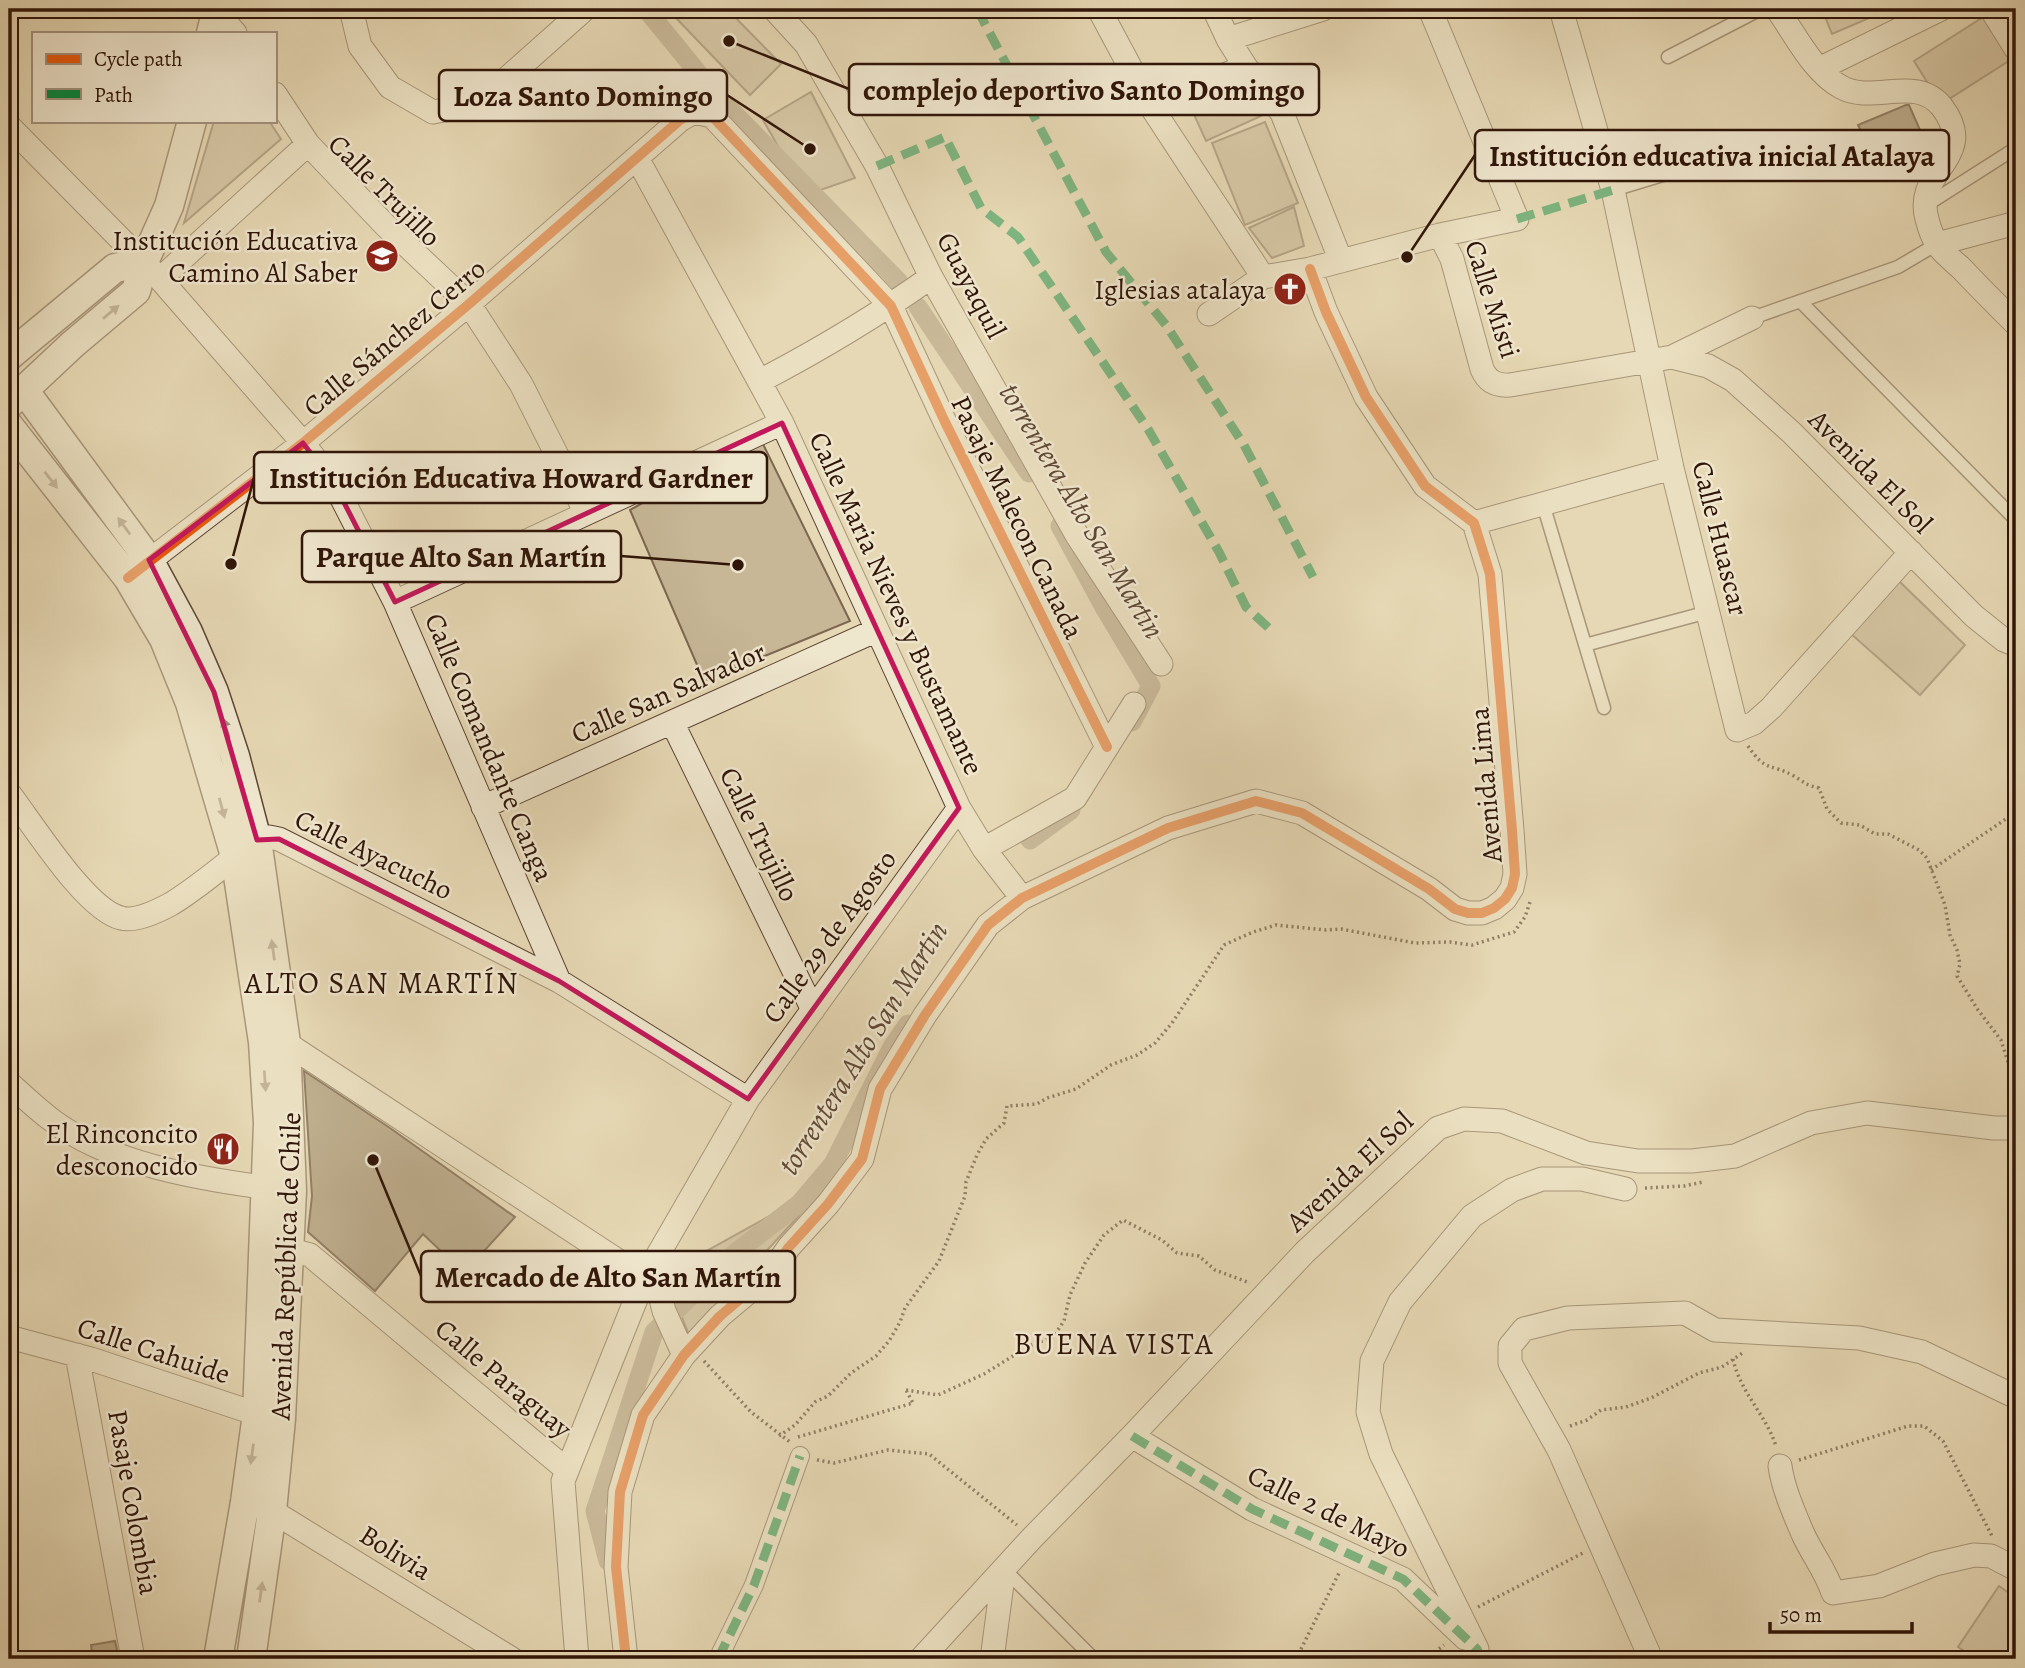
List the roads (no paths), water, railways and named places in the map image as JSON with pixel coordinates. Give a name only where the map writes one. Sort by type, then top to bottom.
[{"type":"street","points":[[351,9],[360,46],[390,87],[433,111],[460,107],[486,97],[585,9]]},
{"type":"street","name":"Guayaquil","points":[[774,9],[806,44],[877,166],[932,277],[1078,537],[1161,664]]},
{"type":"street","points":[[1099,9],[1152,108],[1263,277]]},
{"type":"street","points":[[1214,9],[1245,66],[1282,113],[1341,261]]},
{"type":"street","points":[[1228,39],[1323,9]]},
{"type":"street","points":[[1209,314],[1263,277],[1310,269],[1440,235],[1517,219],[1430,9]]},
{"type":"street","name":"Calle Huascar","points":[[1562,9],[1661,358],[1672,468],[1737,730],[1754,723],[1771,708],[1911,552]]},
{"type":"street","points":[[1777,9],[1819,69],[1842,88],[1857,93],[1912,90],[1927,95],[1939,104],[1948,116],[1953,130],[1953,144],[1950,156],[1932,179],[1926,192],[1927,220],[1937,244],[2016,324]]},
{"type":"street","points":[[1819,69],[1941,9]]},
{"type":"street","points":[[1991,9],[2016,49]]},
{"type":"street","points":[[1152,108],[1245,66]]},
{"type":"street","name":"Calle Trujillo","points":[[276,96],[308,145],[385,225],[469,304],[521,384],[586,513]]},
{"type":"street","name":"Pasaje Malecon Canada","points":[[680,120],[694,112],[712,116],[891,306],[951,435],[1107,747]]},
{"type":"street","name":"Calle Sánchez Cerro","points":[[139,569],[303,443],[469,304],[680,120]]},
{"type":"street","points":[[152,271],[192,122]]},
{"type":"street","name":"Calle Comandante Canga","points":[[9,126],[152,271],[303,443],[335,485],[395,602],[559,981]]},
{"type":"street","points":[[16,397],[136,291],[152,271],[308,145]]},
{"type":"street","name":"Calle Maria Nieves y Bustamante","points":[[637,158],[782,422],[959,808],[985,849],[1022,898]]},
{"type":"street","points":[[1937,244],[2016,223]]},
{"type":"street","name":"Calle Misti","points":[[1440,235],[1452,258],[1482,369],[1490,381],[1510,384],[1661,358]]},
{"type":"street","points":[[9,356],[115,268],[152,271]]},
{"type":"street","points":[[1310,269],[1326,312],[1366,397],[1425,486],[1474,523],[1672,468]]},
{"type":"street","points":[[760,381],[827,346],[932,277]]},
{"type":"street","points":[[1661,358],[1752,318]]},
{"type":"street","points":[[51,320],[74,344]]},
{"type":"street","name":"Avenida El Sol","points":[[1661,358],[1708,366],[1733,380],[1791,432],[1974,616],[2004,640],[2016,645]]},
{"type":"street","name":"Avenida República de Chile","points":[[16,397],[139,569],[188,632],[214,692],[235,756],[292,1191],[290,1250],[269,1416],[245,1502],[218,1659]]},
{"type":"street","points":[[395,602],[782,422]]},
{"type":"street","name":"Avenida República de Chile","points":[[9,426],[139,569]]},
{"type":"street","name":"Avenida Lima","points":[[626,1659],[616,1567],[620,1492],[643,1415],[689,1350],[720,1316],[770,1274],[862,1159],[880,1089],[925,1015],[988,925],[1022,898],[1168,828],[1256,801],[1302,813],[1429,889],[1455,909],[1482,913],[1505,899],[1512,888],[1515,874],[1490,574],[1474,523]]},
{"type":"street","name":"Calle San Salvador","points":[[483,807],[877,630]]},
{"type":"street","points":[[985,849],[1075,799],[1134,704]]},
{"type":"street","name":"Calle Trujillo","points":[[672,722],[813,1010]]},
{"type":"street","points":[[9,793],[86,896],[103,912],[123,919],[148,915],[171,904],[246,848]]},
{"type":"street","name":"Calle 29 de Agosto","points":[[577,1659],[563,1481],[645,1279],[748,1099],[959,808]]},
{"type":"street","name":"Calle Ayacucho","points":[[246,848],[269,837],[279,839],[559,981],[748,1099]]},
{"type":"street","points":[[274,1043],[658,1287],[664,1311],[689,1350]]},
{"type":"street","name":"Avenida República de Chile","points":[[251,1659],[272,1511],[262,1248],[274,1043]]},
{"type":"street","points":[[9,1083],[51,1120],[97,1146],[152,1167],[292,1191]]},
{"type":"street","name":"Avenida El Sol","points":[[922,1659],[1032,1538],[1305,1252],[1438,1128],[1464,1119],[1502,1121],[1586,1153],[1638,1161],[1692,1161],[1735,1156],[1811,1124],[1867,1113],[1994,1128],[2016,1128]]},
{"type":"street","points":[[1479,1654],[1381,1454],[1368,1412],[1372,1361],[1400,1302],[1472,1216],[1512,1190],[1542,1179],[1582,1179],[1625,1189]]},
{"type":"street","name":"Calle Paraguay","points":[[262,1248],[310,1255],[567,1470]]},
{"type":"street","points":[[1651,1659],[1553,1439],[1510,1363],[1510,1346],[1524,1329],[1568,1318],[1685,1313],[1715,1330],[1858,1338],[1922,1352],[2016,1397]]},
{"type":"street","name":"Calle Cahuide","points":[[9,1337],[77,1355],[269,1416]]},
{"type":"street","name":"Pasaje Colombia","points":[[77,1355],[133,1659]]},
{"type":"street","name":"Calle 2 de Mayo","points":[[1132,1436],[1252,1509],[1403,1579],[1479,1654]]},
{"type":"street","points":[[718,1659],[754,1585],[795,1449]]},
{"type":"street","points":[[1780,1466],[1782,1479],[1803,1535],[1822,1567],[1833,1593],[1879,1586],[1935,1564],[1974,1555],[1991,1556],[2012,1567]]},
{"type":"street","name":"Bolivia","points":[[245,1502],[272,1511],[512,1659]]},
{"type":"street","points":[[992,1659],[1003,1569]]},
{"type":"lane","points":[[1668,57],[1761,9]]},
{"type":"lane","points":[[1613,190],[1772,142]]},
{"type":"lane","points":[[1925,206],[2016,148]]},
{"type":"lane","points":[[1752,318],[1898,267],[1937,244]]},
{"type":"lane","points":[[1800,301],[2016,520]]},
{"type":"lane","points":[[1543,504],[1604,708]]},
{"type":"lane","points":[[1585,645],[1708,612]]},
{"type":"lane","points":[[1003,1569],[1094,1659]]},
{"type":"waterway","name":"torrentera Alto San Martin","points":[[646,9],[716,95],[899,282]]},
{"type":"waterway","name":"torrentera Alto San Martin","points":[[918,307],[1029,473]]},
{"type":"waterway","name":"torrentera Alto San Martin","points":[[1060,526],[1151,686],[1132,722]]},
{"type":"waterway","name":"torrentera Alto San Martin","points":[[1030,840],[1071,810]]},
{"type":"waterway","name":"torrentera Alto San Martin","points":[[608,1561],[595,1511],[654,1332],[735,1253],[800,1203],[833,1164],[892,1047],[908,1024]]},
{"type":"place","name":"complejo deportivo Santo Domingo","points":[[729,41]]},
{"type":"place","name":"Loza Santo Domingo","points":[[810,149]]},
{"type":"place","name":"Institución Educativa Camino Al Saber","points":[[382,256]]},
{"type":"place","name":"Institución educativa inicial Atalaya","points":[[1407,257]]},
{"type":"place","name":"Iglesias atalaya","points":[[1290,289]]},
{"type":"place","name":"Institución Educativa Howard Gardner","points":[[231,564]]},
{"type":"place","name":"Parque Alto San Martín","points":[[738,565]]},
{"type":"place","name":"El Rinconcito desconocido","points":[[223,1149]]},
{"type":"place","name":"Mercado de Alto San Martín","points":[[373,1160]]},
{"type":"district","name":"ALTO SAN MARTÍN","points":[[382,983]]},
{"type":"district","name":"BUENA VISTA","points":[[1114,1344]]}]
